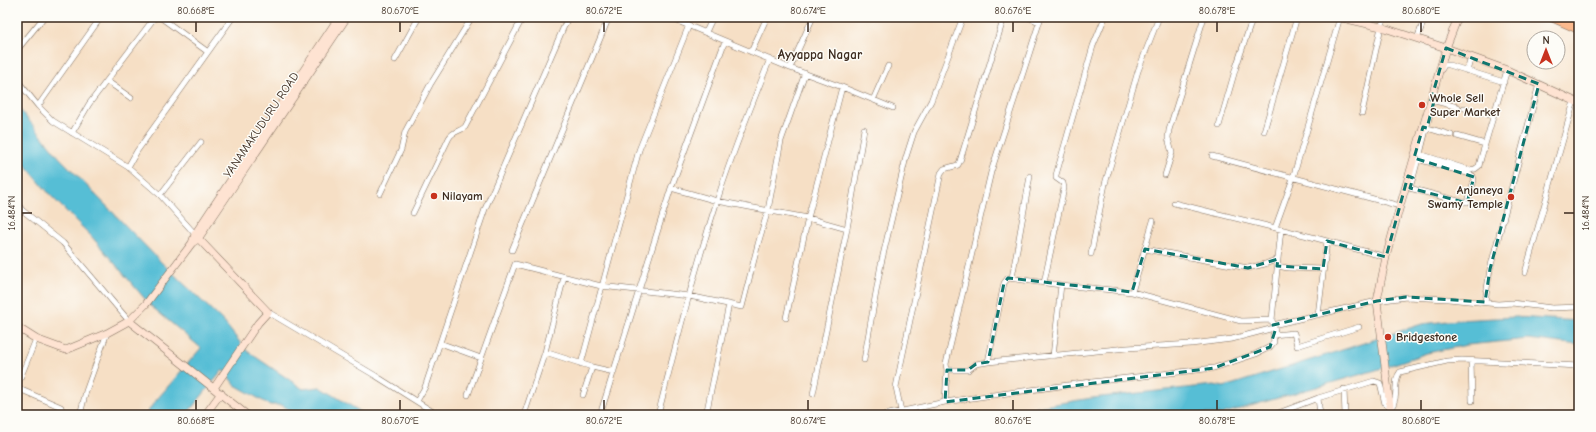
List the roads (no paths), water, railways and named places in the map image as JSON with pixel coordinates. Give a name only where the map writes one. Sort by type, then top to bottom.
[{"type":"highway","points":[[1552,17],[1579,29]]},
{"type":"street","points":[[17,50],[44,17]]},
{"type":"street","points":[[38,106],[101,17]]},
{"type":"street","points":[[72,133],[89,104],[155,17]]},
{"type":"street","points":[[160,17],[208,52]]},
{"type":"street","points":[[128,167],[137,151],[233,17]]},
{"type":"street","name":"YANAMAKUDURU ROAD","points":[[195,239],[339,17]]},
{"type":"street","name":"YANAMAKUDURU ROAD","points":[[195,239],[347,17]]},
{"type":"street","points":[[395,60],[419,17]]},
{"type":"street","points":[[380,194],[401,150],[404,132],[430,85],[472,17]]},
{"type":"street","points":[[413,213],[449,138],[454,132],[465,127],[523,17]]},
{"type":"street","points":[[417,401],[425,387],[485,209],[568,17]]},
{"type":"street","points":[[512,250],[609,17]]},
{"type":"street","points":[[670,17],[790,68],[893,108]]},
{"type":"street","points":[[706,32],[713,17]]},
{"type":"street","points":[[751,52],[767,17]]},
{"type":"street","points":[[790,68],[813,17]]},
{"type":"street","points":[[864,360],[881,264],[906,157],[914,132],[931,101],[963,17]]},
{"type":"street","points":[[901,411],[896,386],[941,173],[944,168],[958,165],[960,161],[1004,17]]},
{"type":"street","points":[[945,402],[946,364],[991,172],[1040,20],[1028,17]]},
{"type":"street","points":[[1044,283],[1064,188],[1063,183],[1056,178],[1056,175],[1093,46],[1104,17]]},
{"type":"street","points":[[1091,254],[1105,184],[1138,71],[1160,17]]},
{"type":"street","points":[[1165,175],[1172,153],[1168,138],[1169,130],[1204,17]]},
{"type":"street","points":[[1219,126],[1236,67],[1253,17]]},
{"type":"street","points":[[1264,131],[1298,17]]},
{"type":"street","points":[[884,415],[945,402],[1083,382],[1214,368],[1256,354],[1270,347],[1274,342],[1273,335],[1275,331],[1273,324],[1278,259],[1278,229],[1339,17],[1381,27],[1446,48],[1507,70],[1576,102],[1525,273]]},
{"type":"street","points":[[1362,113],[1381,27],[1385,17]]},
{"type":"street","points":[[1417,39],[1424,17]]},
{"type":"street","points":[[1391,411],[1377,301],[1386,257],[1400,206],[1411,177],[1446,48],[1458,17]]},
{"type":"street","points":[[581,364],[639,150],[689,25]]},
{"type":"street","points":[[600,415],[671,188],[725,41]]},
{"type":"street","points":[[1467,71],[1471,57]]},
{"type":"street","points":[[658,415],[689,296],[717,201],[742,127],[770,59]]},
{"type":"street","points":[[1432,100],[1444,65],[1449,65],[1504,82]]},
{"type":"street","points":[[874,100],[888,66]]},
{"type":"street","points":[[1425,128],[1420,154],[1469,170],[1475,170],[1479,166],[1507,70]]},
{"type":"street","points":[[468,395],[516,264],[601,286],[689,296],[742,307],[768,210],[781,141],[805,73]]},
{"type":"street","points":[[17,80],[38,106],[53,121],[128,167],[160,195],[195,239],[268,312],[438,415]]},
{"type":"street","points":[[107,80],[131,98]]},
{"type":"street","points":[[1485,302],[1490,269],[1539,84]]},
{"type":"street","points":[[786,318],[808,218],[842,87]]},
{"type":"street","points":[[1432,100],[1458,107]]},
{"type":"street","points":[[1464,108],[1494,116]]},
{"type":"street","points":[[1425,128],[1451,135]]},
{"type":"street","points":[[813,394],[847,229],[864,129]]},
{"type":"street","points":[[1457,136],[1485,144]]},
{"type":"street","points":[[160,195],[201,142]]},
{"type":"street","points":[[1212,156],[1400,206]]},
{"type":"street","points":[[1411,177],[1410,187],[1413,189],[1462,202],[1468,202],[1474,180],[1473,176],[1416,159]]},
{"type":"street","points":[[1012,278],[1030,176]]},
{"type":"street","points":[[671,188],[717,201],[808,218],[847,229]]},
{"type":"street","points":[[17,203],[22,210],[63,243],[129,322],[221,393],[246,415]]},
{"type":"street","points":[[1174,203],[1386,257]]},
{"type":"street","points":[[17,217],[22,210]]},
{"type":"street","points":[[1132,292],[1153,221]]},
{"type":"street","points":[[17,327],[36,339],[66,350],[107,333],[129,322],[146,304],[195,239]]},
{"type":"street","points":[[1318,315],[1327,241]]},
{"type":"street","points":[[1145,249],[1248,268],[1278,259]]},
{"type":"street","points":[[1277,266],[1288,268],[1323,269]]},
{"type":"street","points":[[1577,274],[1579,266]]},
{"type":"street","points":[[524,415],[545,352],[564,277]]},
{"type":"street","points":[[988,362],[1004,283],[1008,278],[1132,292],[1241,321],[1273,324]]},
{"type":"street","points":[[1053,356],[1060,285]]},
{"type":"street","points":[[947,370],[968,370],[976,364],[988,362],[1232,339],[1273,324],[1377,301],[1406,297],[1498,304],[1512,303],[1552,308],[1579,308]]},
{"type":"street","points":[[706,415],[729,304]]},
{"type":"street","points":[[212,387],[221,381],[258,324],[268,312]]},
{"type":"street","points":[[1273,335],[1294,333],[1297,346],[1359,327]]},
{"type":"street","points":[[80,415],[86,391],[107,333]]},
{"type":"street","points":[[36,339],[17,387],[61,408],[61,415]]},
{"type":"street","points":[[440,343],[481,358]]},
{"type":"street","points":[[545,352],[581,364],[614,372]]},
{"type":"street","points":[[1391,411],[1395,402],[1397,376],[1400,372],[1447,361],[1579,366]]},
{"type":"street","points":[[1471,361],[1472,401]]},
{"type":"street","points":[[583,395],[592,367]]},
{"type":"street","points":[[1277,414],[1318,398],[1374,382],[1380,383],[1385,404],[1391,411]]},
{"type":"street","points":[[1344,390],[1345,415]]},
{"type":"street","points":[[205,415],[221,393]]},
{"type":"street","points":[[1318,398],[1320,415]]},
{"type":"water","points":[[17,106],[59,157],[162,263],[223,321],[247,351],[303,389],[320,387],[366,415],[298,415],[282,405],[270,405],[235,385],[223,370],[186,415],[146,415],[153,404],[201,348],[151,306],[92,237],[51,196],[17,155]]},
{"type":"water","points":[[1516,317],[1579,321],[1579,345],[1528,339],[1467,345],[1427,353],[1376,370],[1222,414],[988,415],[1092,398],[1214,385],[1224,387],[1422,324],[1457,320]]},
{"type":"place","name":"Whole Sell Super Market","points":[[1422,105]]},
{"type":"place","name":"Nilayam","points":[[434,196]]},
{"type":"place","name":"Anjaneya Swamy Temple","points":[[1511,197]]},
{"type":"place","name":"Bridgestone","points":[[1388,337]]},
{"type":"district","name":"Ayyappa Nagar","points":[[820,54]]}]
